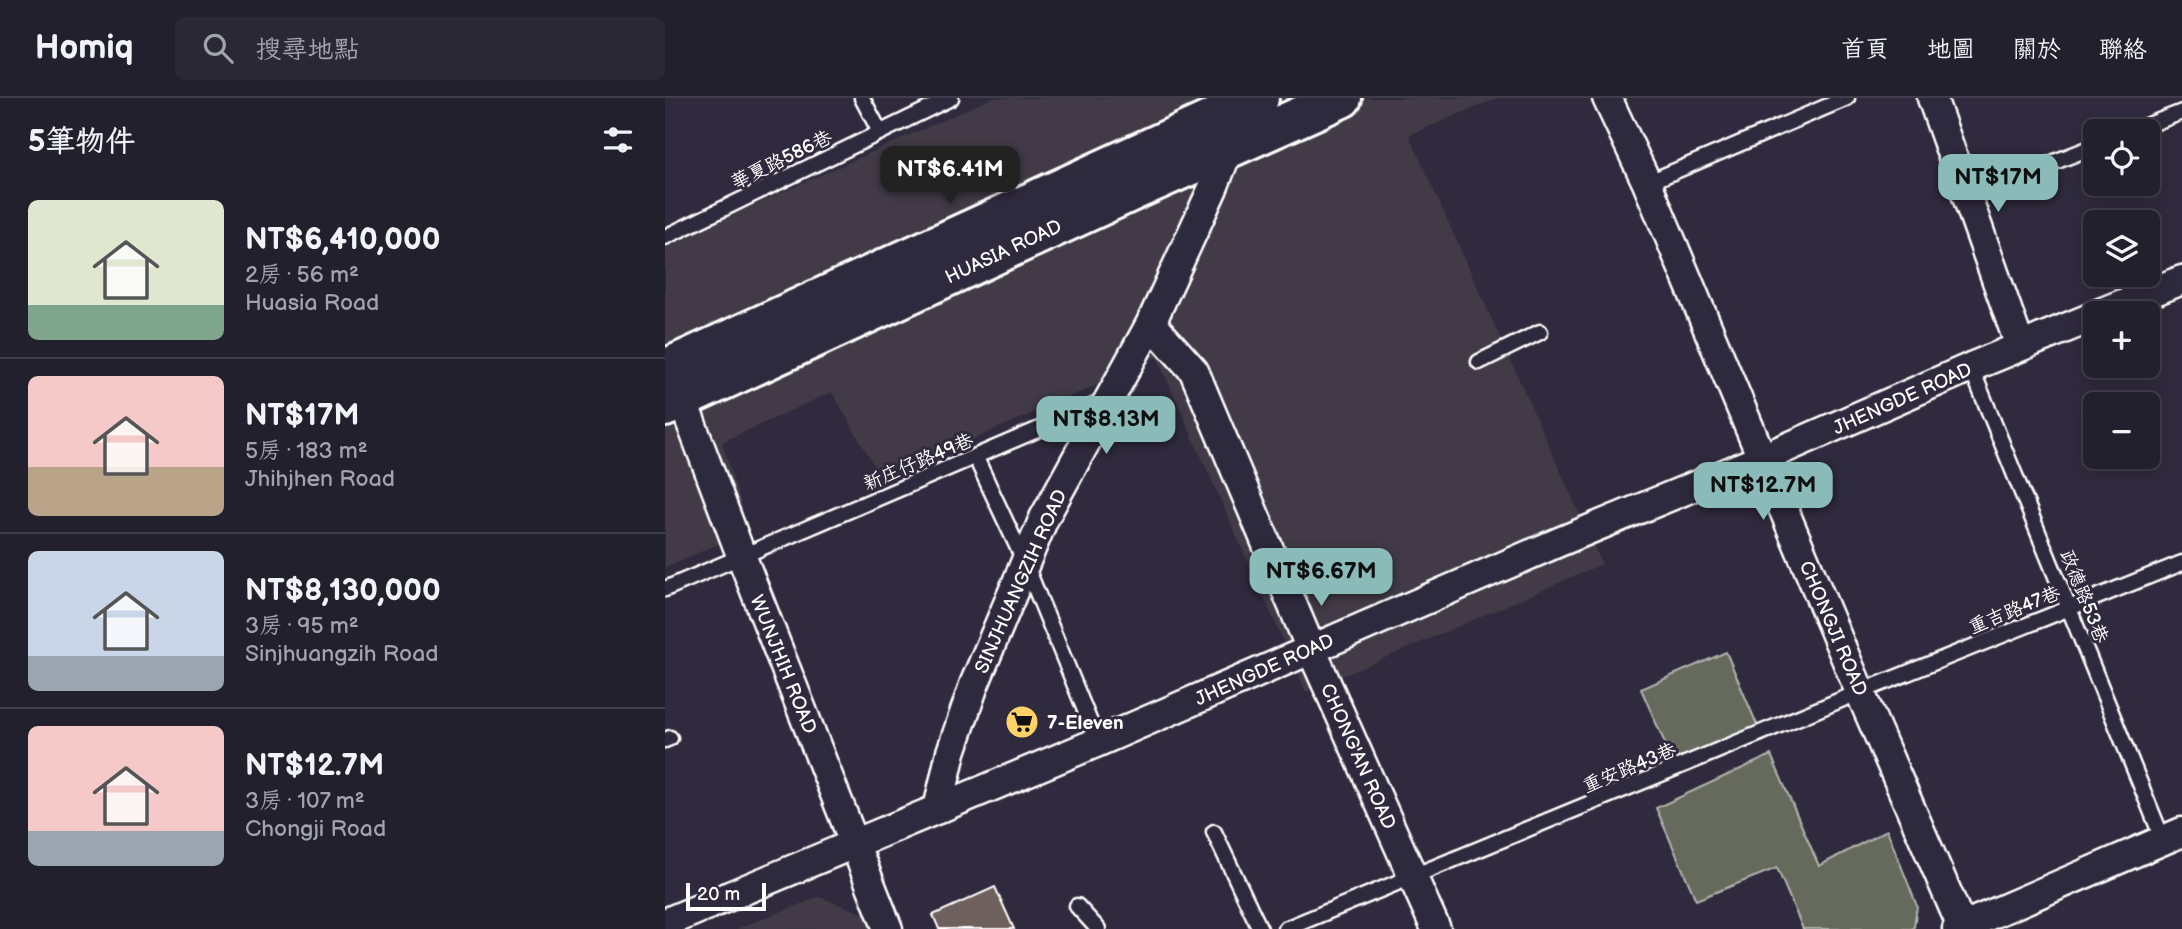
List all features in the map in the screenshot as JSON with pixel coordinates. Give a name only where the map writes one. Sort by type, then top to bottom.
[{"type":"street","name":"HUASIA ROAD","points":[[1214,127],[1342,98]]},
{"type":"street","name":"CHONGJI ROAD","points":[[1607,98],[1647,183],[1960,928]]},
{"type":"street","points":[[1932,98],[2020,346]]},
{"type":"street","name":"HUASIA ROAD","points":[[670,382],[1135,190],[1214,127],[1255,99]]},
{"type":"street","name":"SINJHUANGZIH ROAD","points":[[938,808],[951,752],[966,707],[1044,518],[1150,323],[1213,188],[1214,127]]},
{"type":"street","points":[[2130,301],[2182,280]]},
{"type":"street","name":"JHENGDE ROAD","points":[[665,923],[1098,742],[1559,541],[1763,458],[2083,321]]},
{"type":"street","name":"CHONG'AN ROAD","points":[[1150,323],[1194,371],[1311,649],[1436,929]]},
{"type":"street","name":"WUNJHIH ROAD","points":[[670,382],[888,929]]},
{"type":"street","points":[[1960,928],[2173,836]]},
{"type":"lane","points":[[862,98],[880,132]]},
{"type":"lane","name":"華夏路586巷","points":[[665,237],[951,98]]},
{"type":"lane","points":[[1647,183],[1847,98]]},
{"type":"lane","points":[[2160,121],[2182,112]]},
{"type":"lane","points":[[1966,197],[2083,151]]},
{"type":"lane","points":[[1479,362],[1540,332]]},
{"type":"lane","name":"政德路53巷","points":[[1971,367],[2070,608],[2173,836]]},
{"type":"lane","name":"新庄仔路49巷","points":[[665,589],[976,458],[1108,399]]},
{"type":"lane","points":[[976,458],[1025,564],[1098,742]]},
{"type":"lane","name":"重吉路47巷","points":[[1860,692],[2182,562]]},
{"type":"lane","name":"重安路43巷","points":[[1286,929],[1860,692]]},
{"type":"lane","points":[[1214,832],[1260,929]]},
{"type":"lane","points":[[1077,906],[1098,929]]},
{"type":"shaded area","points":[[992,98],[1498,98],[1409,135],[1602,564],[1306,692],[1157,357],[882,479],[832,392],[722,442],[749,531],[665,567],[665,245]]},
{"type":"shaded area","points":[[819,897],[868,915],[873,929],[736,929]]},
{"type":"green space","points":[[1726,652],[1764,741],[1679,775],[1641,689]]},
{"type":"green space","points":[[1771,755],[1819,866],[1887,830],[1917,906],[1912,929],[1803,929],[1777,868],[1696,900],[1656,808]]},
{"type":"building","points":[[995,887],[1014,929],[939,929],[933,915]]},
{"type":"place","name":"7-Eleven","points":[[1022,722]]}]
